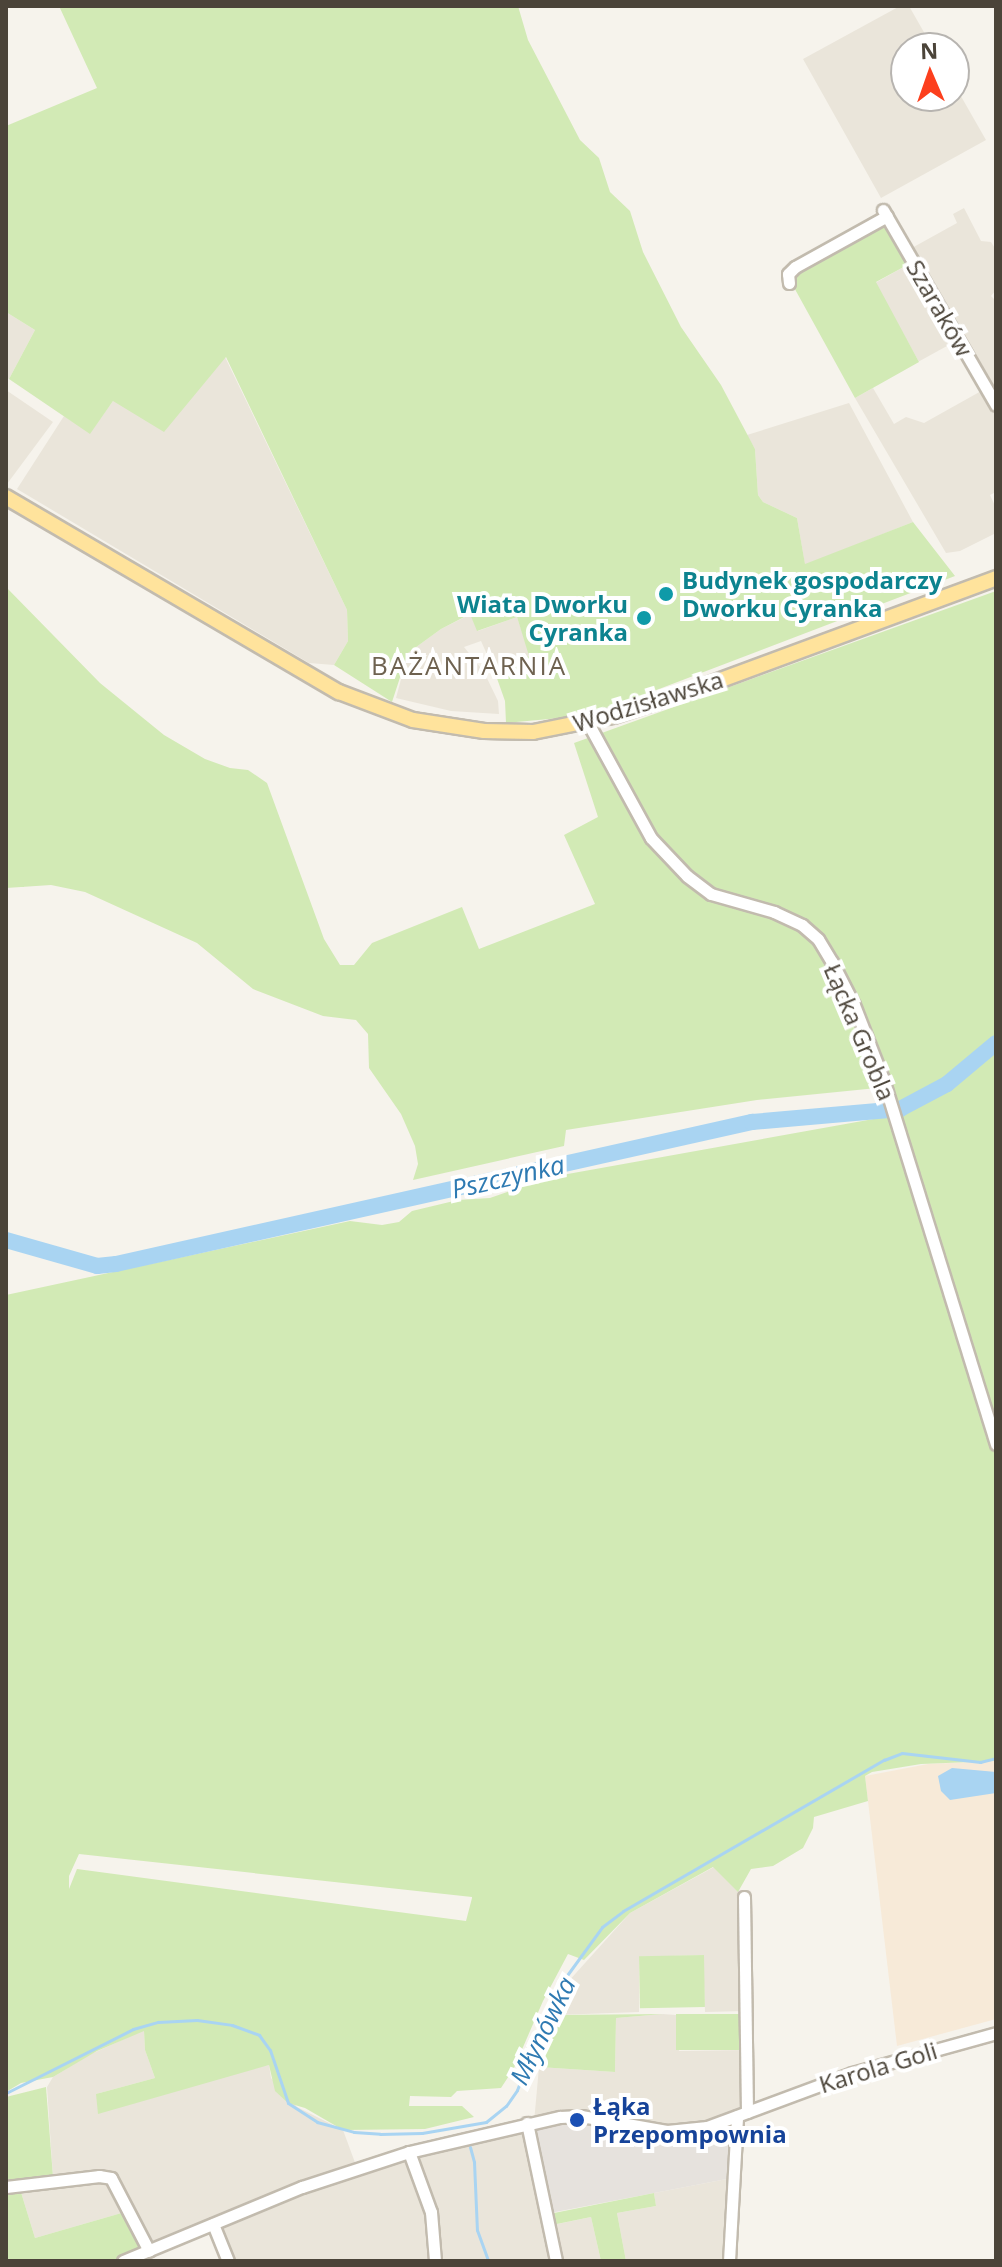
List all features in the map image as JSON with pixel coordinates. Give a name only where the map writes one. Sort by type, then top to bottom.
[{"type":"main road","name":"Wodzisławska","points":[[6,497],[302,671],[376,707],[413,720],[484,731],[533,732],[588,723],[702,687],[996,578]]},
{"type":"street","name":"Szaraków","points":[[789,283],[788,274],[795,267],[885,213],[996,405]]},
{"type":"street","name":"Łącka Grobla","points":[[588,723],[651,838],[687,876],[711,894],[774,912],[802,925],[818,939],[854,1005],[883,1079],[996,1444]]},
{"type":"street","points":[[729,2261],[742,2114],[744,1897]]},
{"type":"street","name":"Karola Goli","points":[[123,2261],[302,2187],[409,2152],[527,2123],[581,2116],[648,2129],[684,2131],[742,2114],[867,2068],[996,2033]]},
{"type":"street","points":[[527,2123],[556,2261]]},
{"type":"street","points":[[409,2152],[431,2212],[435,2261]]},
{"type":"street","points":[[6,2187],[99,2176],[111,2178],[149,2251]]},
{"type":"street","points":[[213,2224],[228,2261]]},
{"type":"shaded area","points":[[900,6],[909,6],[924,32],[890,32],[890,112],[970,112],[986,140],[881,198],[803,59]]},
{"type":"shaded area","points":[[964,208],[981,241],[991,242],[996,250],[996,290],[991,296],[996,301],[996,392],[992,392],[910,249],[957,223],[953,214]]},
{"type":"shaded area","points":[[911,263],[955,342],[919,362],[875,283]]},
{"type":"shaded area","points":[[6,312],[35,330],[9,379],[6,377]]},
{"type":"shaded area","points":[[225,357],[347,610],[348,641],[334,665],[309,663],[17,489],[64,416],[90,433],[113,401]]},
{"type":"shaded area","points":[[873,388],[894,424],[906,417],[924,423],[983,390],[996,412],[996,492],[990,495],[996,508],[996,533],[960,551],[946,553],[855,398]]},
{"type":"shaded area","points":[[6,390],[53,422],[7,484],[6,483]]},
{"type":"shaded area","points":[[849,403],[913,522],[805,565],[797,518],[763,502],[758,495],[755,449],[747,435]]},
{"type":"shaded area","points":[[471,614],[478,631],[517,617],[530,656],[494,670],[481,641],[464,647],[484,672],[498,701],[499,714],[451,711],[396,698],[408,653],[441,629]]},
{"type":"shaded area","points":[[996,1761],[996,2019],[897,2046],[865,1776],[928,1764]]},
{"type":"shaded area","points":[[714,1867],[744,1897],[745,2011],[705,2012],[703,1955],[639,1957],[639,2012],[556,2015],[567,1983],[630,1913]]},
{"type":"shaded area","points":[[676,2015],[679,2051],[746,2050],[747,2112],[707,2127],[534,2122],[539,2067],[615,2072],[616,2018]]},
{"type":"shaded area","points":[[144,2030],[145,2050],[155,2078],[96,2094],[269,2065],[271,2078],[297,2107],[343,2130],[357,2168],[527,2123],[548,2226],[591,2217],[601,2261],[228,2261],[213,2219],[150,2246],[121,2182],[102,2172],[53,2177],[47,2087],[53,2077],[89,2055]]},
{"type":"shaded area","points":[[737,2116],[732,2178],[545,2214],[527,2123],[560,2117],[667,2131]]},
{"type":"shaded area","points":[[732,2178],[729,2261],[626,2261],[617,2213],[656,2206],[654,2193]]},
{"type":"shaded area","points":[[106,2179],[125,2212],[35,2238],[20,2189]]},
{"type":"green space","points":[[59,6],[518,6],[528,40],[580,140],[599,158],[610,192],[630,211],[643,252],[681,327],[721,385],[755,449],[758,495],[763,502],[797,518],[805,564],[913,522],[955,576],[604,710],[571,717],[506,723],[505,701],[494,670],[529,656],[517,617],[477,631],[470,614],[441,629],[408,653],[392,702],[334,665],[348,641],[347,610],[226,357],[164,432],[113,401],[90,434],[9,379],[35,330],[6,312],[6,126],[97,88]]},
{"type":"green space","points":[[886,220],[911,263],[876,282],[919,362],[855,398],[791,282],[794,272]]},
{"type":"green space","points":[[6,587],[100,683],[164,735],[205,759],[230,768],[248,770],[267,783],[324,939],[340,965],[354,965],[372,943],[462,907],[479,949],[595,904],[564,835],[598,817],[574,743],[996,591],[996,1761],[921,1764],[872,1772],[865,1776],[868,1801],[814,1817],[813,1828],[803,1848],[773,1866],[751,1869],[738,1892],[713,1867],[630,1913],[584,1960],[568,1954],[543,2001],[514,2068],[501,2088],[457,2091],[451,2097],[410,2096],[409,2106],[462,2106],[474,2117],[425,2129],[343,2130],[305,2108],[288,2103],[275,2091],[269,2065],[98,2114],[96,2094],[155,2078],[145,2050],[144,2031],[97,2051],[53,2077],[21,2083],[6,2092],[6,1295],[350,1221],[382,1225],[399,1222],[412,1211],[458,1200],[490,1198],[551,1177],[879,1118],[886,1112],[877,1080],[877,1088],[757,1100],[566,1130],[564,1146],[413,1180],[418,1164],[415,1146],[401,1114],[369,1068],[368,1034],[356,1020],[323,1016],[253,989],[197,943],[85,892],[51,885],[6,888]],"holes":[[[79,1854],[472,1897],[466,1921],[77,1869],[69,1889],[69,1876]]]},
{"type":"green space","points":[[704,1955],[705,2007],[640,2008],[639,1956]]},
{"type":"green space","points":[[663,2014],[616,2018],[615,2072],[539,2067],[556,2015]]},
{"type":"green space","points":[[676,2014],[742,2014],[742,2050],[676,2050]]},
{"type":"green space","points":[[46,2087],[53,2177],[6,2183],[6,2097]]},
{"type":"green space","points":[[20,2189],[35,2238],[125,2212],[138,2239],[138,2250],[112,2261],[6,2261],[6,2191]]},
{"type":"green space","points":[[654,2193],[656,2206],[617,2213],[626,2261],[601,2261],[591,2217],[552,2225],[549,2214]]},
{"type":"water","points":[[952,1768],[996,1772],[996,1793],[950,1800],[941,1791],[938,1776]]},
{"type":"waterway","name":"Pszczynka","points":[[6,1240],[97,1266],[116,1264],[752,1122],[900,1109],[947,1084],[996,1043]]},
{"type":"waterway","name":"Młynówka","points":[[6,2093],[133,2029],[158,2022],[197,2020],[232,2025],[259,2035],[270,2050],[288,2103],[317,2122],[354,2132],[380,2134],[422,2133],[486,2122],[506,2106],[517,2090],[546,2016],[565,1978],[602,1927],[623,1911],[884,1760],[902,1753],[980,1762],[996,1758]]},
{"type":"waterway","points":[[470,2147],[474,2162],[477,2230],[488,2261]]},
{"type":"place","name":"Budynek gospodarczy Dworku Cyranka","points":[[666,594]]},
{"type":"place","name":"Wiata Dworku Cyranka","points":[[644,618]]},
{"type":"place","name":"Łąka Przepompownia","points":[[577,2120]]},
{"type":"district","name":"BAŻANTARNIA","points":[[469,666]]}]
